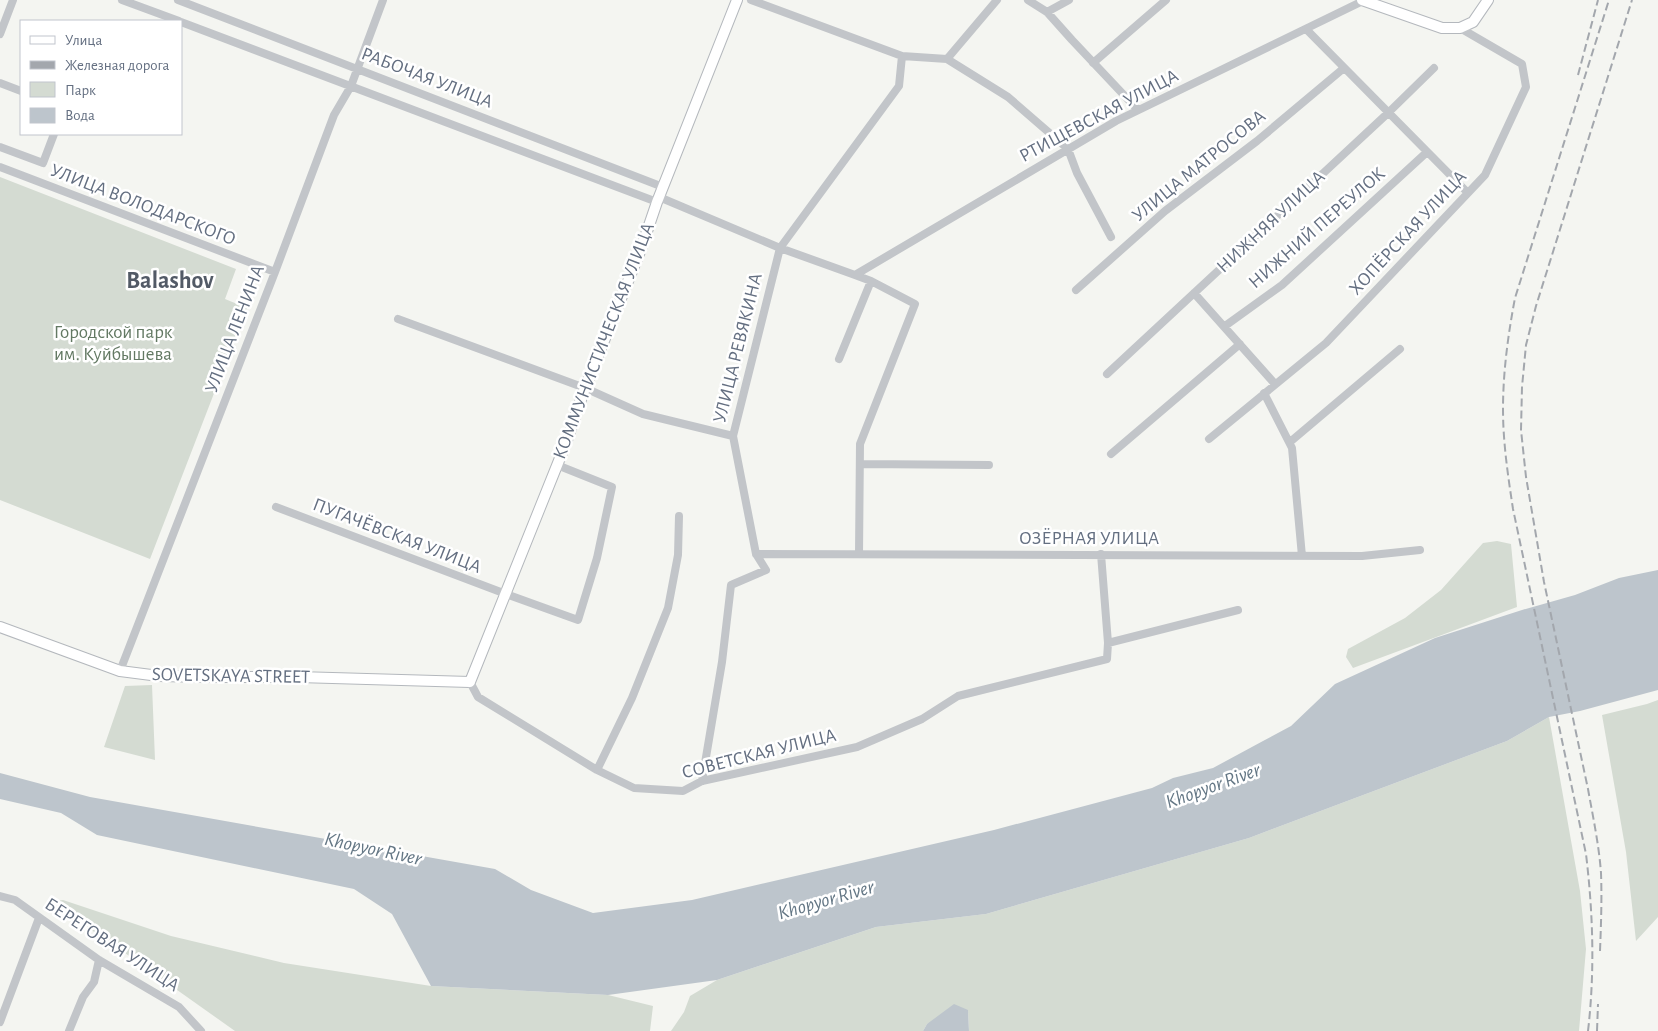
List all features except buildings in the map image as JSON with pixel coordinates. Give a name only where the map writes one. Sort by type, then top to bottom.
[{"type":"street","points":[[0,34],[13,0]]},
{"type":"street","name":"РАБОЧАЯ УЛИЦА","points":[[122,0],[175,20]]},
{"type":"street","name":"РАБОЧАЯ УЛИЦА","points":[[178,0],[357,68],[660,195]]},
{"type":"street","name":"УЛИЦА ЛЕНИНА","points":[[120,671],[334,115],[351,86],[383,0]]},
{"type":"street","name":"КОММУНИСТИЧЕСКАЯ УЛИЦА","points":[[470,682],[557,465],[585,388],[737,0]]},
{"type":"street","points":[[751,0],[902,56],[947,58],[1008,98],[1068,149],[1077,173],[1111,237]]},
{"type":"street","points":[[947,58],[997,0]]},
{"type":"street","points":[[1028,0],[1047,12],[1138,110]]},
{"type":"street","points":[[1047,12],[1068,0]]},
{"type":"street","points":[[1093,63],[1166,0]]},
{"type":"street","points":[[1364,0],[1442,28],[1460,28],[1473,22],[1488,0]]},
{"type":"street","name":"РТИЩЕВСКАЯ УЛИЦА","points":[[855,275],[1068,149],[1138,110],[1364,0]]},
{"type":"street","name":"РАБОЧАЯ УЛИЦА","points":[[182,23],[351,86],[660,195]]},
{"type":"street","name":"ХОПЁРСКАЯ УЛИЦА","points":[[1209,439],[1326,343],[1485,175],[1526,86],[1522,64],[1460,28]]},
{"type":"street","points":[[1306,29],[1468,193]]},
{"type":"street","name":"УЛИЦА РЕВЯКИНА","points":[[702,781],[722,662],[731,585],[766,570],[756,554],[733,436],[780,248],[899,86],[902,56]]},
{"type":"street","name":"УЛИЦА МАТРОСОВА","points":[[1076,290],[1165,211],[1257,141],[1344,68]]},
{"type":"street","name":"НИЖНЯЯ УЛИЦА","points":[[1107,374],[1434,68]]},
{"type":"street","points":[[0,83],[20,91]]},
{"type":"street","points":[[0,147],[43,163],[54,135]]},
{"type":"street","name":"НИЖНИЙ ПЕРЕУЛОК","points":[[1224,326],[1282,285],[1427,152]]},
{"type":"street","name":"УЛИЦА ВОЛОДАРСКОГО","points":[[0,167],[275,272]]},
{"type":"street","points":[[660,195],[780,248],[871,281],[915,304],[860,444],[859,554]]},
{"type":"street","points":[[839,358],[871,281]]},
{"type":"street","points":[[1194,293],[1275,384]]},
{"type":"street","points":[[398,319],[585,388],[643,414],[733,436]]},
{"type":"street","points":[[1111,454],[1240,344]]},
{"type":"street","points":[[1290,442],[1400,349]]},
{"type":"street","points":[[1264,393],[1292,448],[1302,556]]},
{"type":"street","points":[[860,464],[989,465]]},
{"type":"street","name":"ПУГАЧЁВСКАЯ УЛИЦА","points":[[276,507],[578,620],[597,558],[612,487],[557,465]]},
{"type":"street","points":[[597,770],[632,698],[668,608],[678,554],[679,516]]},
{"type":"street","name":"ОЗЁРНАЯ УЛИЦА","points":[[756,554],[1362,556],[1420,550]]},
{"type":"street","points":[[1101,554],[1108,643],[1238,610]]},
{"type":"street","name":"SOVETSKAYA STREET","points":[[0,627],[120,671],[159,676],[298,677],[470,682]]},
{"type":"street","name":"СОВЕТСКАЯ УЛИЦА","points":[[470,682],[478,697],[597,770],[634,788],[683,791],[702,781],[857,747],[922,719],[958,696],[1107,659],[1108,643]]},
{"type":"street","name":"БЕРЕГОВАЯ УЛИЦА","points":[[0,896],[15,900],[99,960],[179,1007],[201,1031]]},
{"type":"street","points":[[0,1022],[39,918]]},
{"type":"street","points":[[69,1031],[84,997],[94,982],[99,960]]},
{"type":"green space","name":"Городской парк им. Куйбышева","points":[[0,177],[236,269],[225,299],[247,308],[150,559],[0,500]]},
{"type":"green space","points":[[1497,541],[1511,544],[1517,607],[1353,668],[1346,657],[1348,649],[1405,618],[1441,590],[1483,543]]},
{"type":"green space","points":[[152,685],[155,760],[104,747],[125,686]]},
{"type":"green space","points":[[1658,700],[1658,917],[1636,941],[1626,852],[1602,715]]},
{"type":"green space","points":[[1549,717],[1580,891],[1586,949],[1579,1031],[969,1031],[968,1010],[927,1024],[923,1031],[671,1031],[684,1012],[690,996],[717,980],[876,927],[986,914],[1249,838],[1507,741]]},
{"type":"green space","points":[[63,900],[171,936],[284,963],[431,986],[608,995],[653,1006],[650,1031],[235,1031],[108,941],[49,902]]},
{"type":"water","name":"Khopyor River","points":[[1658,570],[1658,690],[1580,711],[1549,717],[1507,741],[1249,838],[986,914],[876,927],[717,980],[608,995],[431,986],[392,914],[354,889],[97,835],[61,813],[0,799],[0,773],[90,797],[495,869],[531,890],[593,913],[692,900],[994,830],[1152,788],[1173,778],[1213,768],[1291,726],[1335,684],[1435,638],[1575,595],[1619,578]]},
{"type":"water","points":[[954,1004],[968,1010],[969,1031],[923,1031],[927,1024]]},
{"type":"railway","points":[[1578,75],[1598,0]]},
{"type":"railway","points":[[1588,1031],[1592,986],[1592,942],[1586,854],[1513,509],[1505,447],[1503,395],[1506,354],[1515,298],[1609,0]]},
{"type":"railway","points":[[1600,951],[1601,873],[1599,852],[1588,789],[1544,582],[1526,477],[1521,430],[1522,387],[1526,345],[1536,306],[1632,0]]},
{"type":"railway","points":[[1597,1031],[1598,1004]]},
{"type":"district","name":"Balashov","points":[[170,281]]}]
